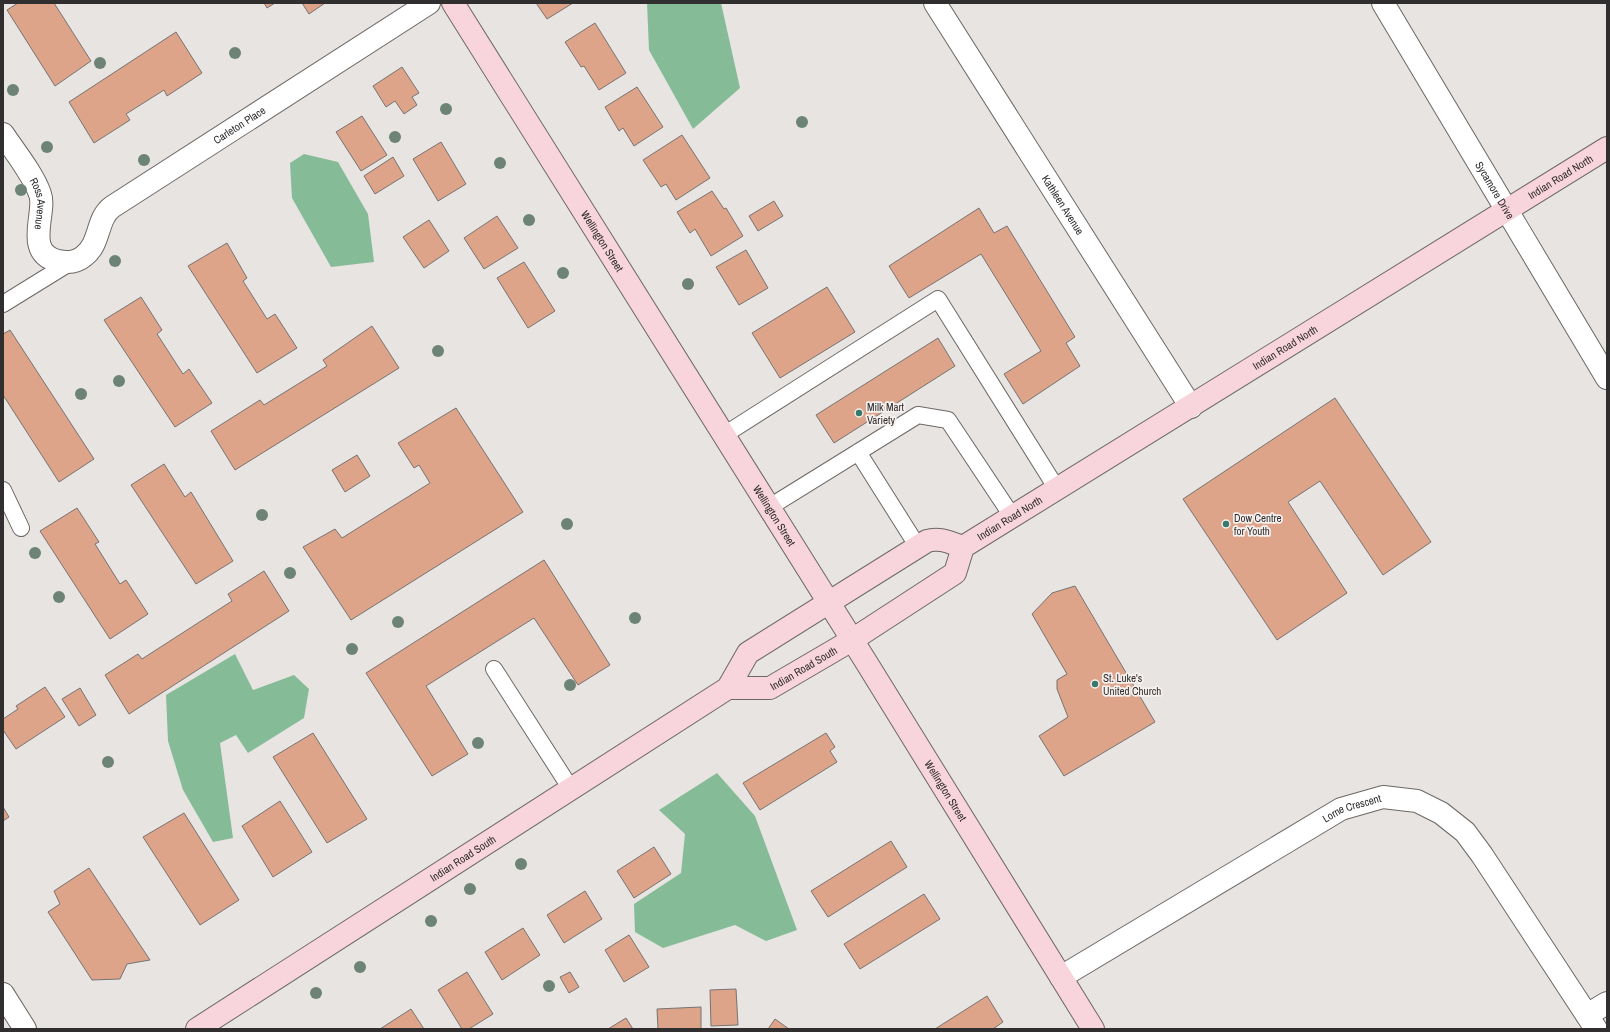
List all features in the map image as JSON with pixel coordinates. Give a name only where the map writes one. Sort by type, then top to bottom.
[{"type":"main road","name":"Wellington Street","points":[[453,3],[852,640],[1093,1029]]},
{"type":"main road","name":"Indian Road North","points":[[963,547],[1607,148]]},
{"type":"main road","points":[[827,602],[918,547],[934,539],[963,547],[955,573],[852,640]]},
{"type":"main road","name":"Indian Road South","points":[[197,1029],[728,688],[748,653],[827,602]]},
{"type":"main road","name":"Indian Road South","points":[[728,688],[770,688],[852,640]]},
{"type":"street","name":"Carleton Place","points":[[71,262],[84,256],[90,251],[97,238],[106,211],[429,3]]},
{"type":"street","name":"Kathleen Avenue","points":[[935,3],[1190,407]]},
{"type":"street","name":"Sycamore Drive","points":[[1382,3],[1455,121],[1506,211],[1607,378]]},
{"type":"street","name":"Ross Avenue","points":[[3,134],[41,196],[38,228],[41,246],[48,256],[53,259],[71,262]]},
{"type":"street","name":"Lorne Crescent","points":[[1061,976],[1341,809],[1383,797],[1417,801],[1441,813],[1465,832],[1591,1022]]},
{"type":"street","points":[[3,994],[25,1029]]},
{"type":"street","points":[[1591,1022],[1607,1003]]},
{"type":"lane","points":[[3,304],[71,262]]},
{"type":"lane","points":[[724,435],[938,299],[1058,489]]},
{"type":"lane","points":[[768,508],[918,415],[948,420],[1012,516]]},
{"type":"lane","points":[[858,452],[918,547]]},
{"type":"lane","points":[[3,490],[21,528]]},
{"type":"lane","points":[[494,668],[571,788]]},
{"type":"green space","points":[[647,3],[721,3],[740,88],[693,129],[649,50]]},
{"type":"green space","points":[[304,154],[338,162],[368,214],[374,262],[331,267],[292,198],[290,163]]},
{"type":"green space","points":[[235,654],[253,690],[294,675],[309,689],[304,718],[248,753],[236,735],[220,743],[233,838],[213,842],[183,790],[168,741],[166,695]]},
{"type":"green space","points":[[717,773],[755,816],[797,930],[766,941],[735,925],[663,948],[635,932],[634,904],[681,873],[685,834],[659,810]]},
{"type":"building","points":[[18,3],[54,3],[91,61],[55,86],[7,10]]},
{"type":"building","points":[[264,3],[275,3],[267,8]]},
{"type":"building","points":[[302,3],[325,3],[309,14]]},
{"type":"building","points":[[536,3],[573,3],[547,19]]},
{"type":"building","points":[[595,23],[626,73],[599,90],[584,66],[581,67],[565,42]]},
{"type":"building","points":[[176,32],[202,73],[167,96],[164,90],[126,114],[130,120],[94,143],[69,102]]},
{"type":"building","points":[[402,67],[419,93],[412,97],[417,105],[404,114],[395,101],[386,107],[373,86]]},
{"type":"building","points":[[637,87],[663,127],[634,146],[623,128],[619,131],[605,107]]},
{"type":"building","points":[[362,116],[387,155],[361,171],[336,132]]},
{"type":"building","points":[[682,135],[710,178],[676,200],[666,184],[661,187],[643,160]]},
{"type":"building","points":[[441,142],[466,184],[438,201],[413,159]]},
{"type":"building","points":[[393,157],[404,176],[375,194],[364,176]]},
{"type":"building","points":[[712,191],[724,209],[726,208],[743,236],[711,256],[695,229],[690,233],[677,212]]},
{"type":"building","points":[[774,201],[783,216],[758,231],[749,216]]},
{"type":"building","points":[[979,208],[994,233],[1007,226],[1075,337],[1066,343],[1080,366],[1023,404],[1004,374],[1041,351],[981,254],[909,298],[889,266]]},
{"type":"building","points":[[497,216],[518,248],[484,269],[464,238]]},
{"type":"building","points":[[429,220],[449,251],[424,268],[403,237]]},
{"type":"building","points":[[227,243],[247,278],[243,281],[267,319],[275,314],[297,348],[257,373],[188,266]]},
{"type":"building","points":[[746,250],[768,288],[739,305],[716,267]]},
{"type":"building","points":[[524,262],[555,311],[528,328],[497,278]]},
{"type":"building","points":[[827,287],[855,332],[780,378],[752,333]]},
{"type":"building","points":[[141,297],[162,330],[157,334],[183,374],[189,369],[212,403],[175,427],[104,320]]},
{"type":"building","points":[[372,326],[399,368],[235,470],[211,431],[260,400],[264,405],[327,366],[323,360]]},
{"type":"building","points":[[10,330],[94,459],[59,482],[3,395],[3,334]]},
{"type":"building","points":[[938,338],[955,366],[834,443],[816,415]]},
{"type":"building","points":[[1335,398],[1431,542],[1383,575],[1320,481],[1288,502],[1347,593],[1277,640],[1183,499]]},
{"type":"building","points":[[456,408],[523,512],[351,620],[303,547],[335,529],[342,538],[430,483],[419,465],[414,468],[398,443]]},
{"type":"building","points":[[357,455],[370,476],[345,492],[332,470]]},
{"type":"building","points":[[164,464],[185,497],[191,492],[233,561],[196,584],[131,485]]},
{"type":"building","points":[[77,508],[99,542],[95,544],[120,584],[126,580],[148,614],[110,639],[40,531]]},
{"type":"building","points":[[544,560],[610,665],[578,685],[534,618],[426,686],[468,754],[432,776],[366,673]]},
{"type":"building","points":[[264,571],[289,611],[129,714],[105,675],[138,654],[142,659],[232,601],[228,594]]},
{"type":"building","name":"St. Luke's United Church","points":[[1075,586],[1155,722],[1064,776],[1039,736],[1068,717],[1057,689],[1057,680],[1067,674],[1032,614],[1052,593]]},
{"type":"building","points":[[45,687],[65,717],[16,749],[3,730],[3,719],[18,709],[16,706]]},
{"type":"building","points":[[80,688],[96,715],[79,726],[62,699]]},
{"type":"building","points":[[313,733],[367,819],[327,843],[273,757]]},
{"type":"building","points":[[826,733],[835,747],[830,751],[837,762],[760,810],[743,783]]},
{"type":"building","points":[[280,801],[312,852],[273,877],[242,826]]},
{"type":"building","points":[[3,807],[9,817],[3,821]]},
{"type":"building","points":[[184,813],[239,900],[200,925],[143,837]]},
{"type":"building","points":[[891,841],[907,867],[828,917],[811,891]]},
{"type":"building","points":[[654,847],[671,874],[634,898],[617,871]]},
{"type":"building","points":[[89,868],[150,960],[127,964],[120,979],[92,980],[48,912],[60,904],[54,891]]},
{"type":"building","points":[[585,891],[602,919],[564,943],[547,915]]},
{"type":"building","points":[[924,894],[940,919],[860,969],[844,944]]},
{"type":"building","points":[[523,928],[540,955],[502,980],[485,952]]},
{"type":"building","points":[[629,935],[649,967],[624,982],[605,950]]},
{"type":"building","points":[[467,972],[493,1014],[469,1029],[462,1029],[438,990]]},
{"type":"building","points":[[570,972],[579,987],[569,993],[560,977]]},
{"type":"building","points":[[736,989],[738,1025],[711,1026],[710,990]]},
{"type":"building","points":[[987,996],[1003,1022],[993,1029],[935,1029]]},
{"type":"building","points":[[701,1007],[701,1029],[658,1029],[657,1009]]},
{"type":"building","points":[[411,1009],[424,1029],[380,1029]]},
{"type":"building","points":[[626,1018],[633,1029],[608,1029]]},
{"type":"building","points":[[775,1019],[789,1029],[768,1029]]},
{"type":"place","name":"Milk Mart Variety","points":[[859,413]]},
{"type":"place","name":"Dow Centre for Youth","points":[[1226,524]]},
{"type":"place","name":"St. Luke's United Church","points":[[1095,684]]}]
